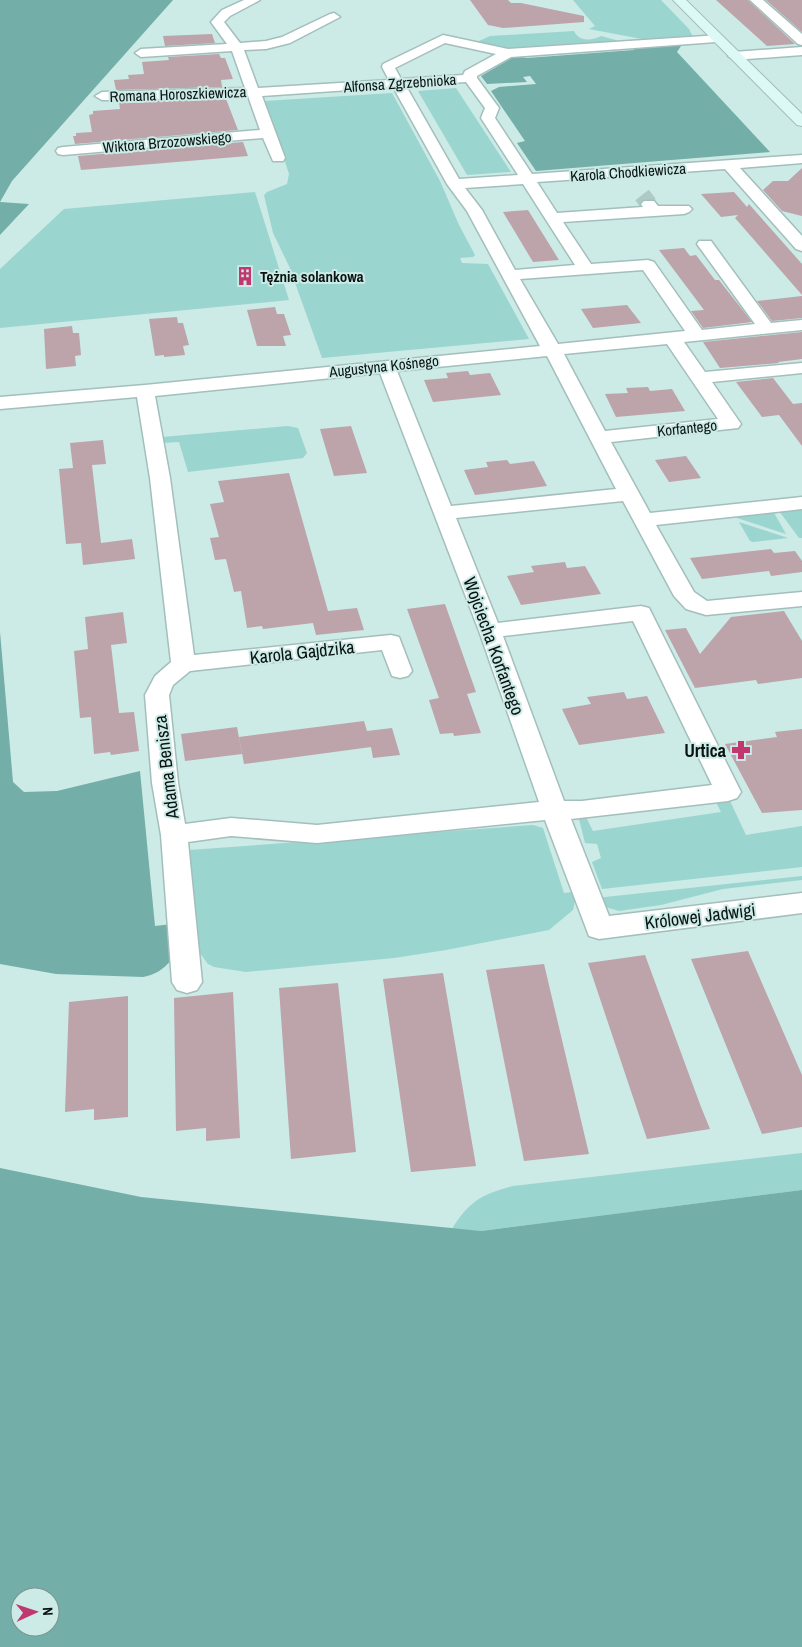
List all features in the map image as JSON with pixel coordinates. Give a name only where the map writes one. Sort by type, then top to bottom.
[{"type":"street","points":[[254,0],[226,13],[217,22],[237,48],[278,158]]},
{"type":"street","points":[[679,0],[802,122]]},
{"type":"street","points":[[756,0],[802,41]]},
{"type":"street","points":[[141,53],[266,45],[286,40],[334,17]]},
{"type":"street","name":"Alfonsa Zgrzebnioka","points":[[254,91],[470,78],[470,74],[508,53],[716,38]]},
{"type":"street","points":[[508,53],[444,39],[388,67],[454,184],[474,210],[544,339],[553,350],[685,596],[694,604],[706,608],[802,599]]},
{"type":"street","points":[[734,56],[802,51]]},
{"type":"street","points":[[470,78],[492,108],[488,118],[586,269]]},
{"type":"street","name":"Romana Horoszkiewicza","points":[[102,96],[142,97],[254,91]]},
{"type":"street","name":"Wiktora Brzozowskiego","points":[[63,151],[270,134]]},
{"type":"street","name":"Karola Chodkiewicza","points":[[454,184],[802,159]]},
{"type":"street","points":[[729,164],[802,246]]},
{"type":"street","points":[[626,172],[644,197]]},
{"type":"street","points":[[553,218],[644,197],[684,209]]},
{"type":"street","points":[[705,244],[767,329]]},
{"type":"street","points":[[510,275],[648,265],[697,336]]},
{"type":"street","name":"Augustyna Kośnego","points":[[0,403],[145,391],[802,325]]},
{"type":"street","name":"Korfantego","points":[[600,437],[731,424],[673,339]]},
{"type":"street","name":"Wojciecha Korfantego","points":[[386,366],[490,631],[554,810],[599,928]]},
{"type":"street","points":[[701,378],[802,368]]},
{"type":"street","points":[[145,391],[160,478],[183,664]]},
{"type":"street","points":[[445,513],[629,494]]},
{"type":"street","points":[[643,520],[802,502]]},
{"type":"street","name":"Adama Benisza","points":[[183,664],[163,681],[157,694],[165,783],[174,835],[231,827],[317,834],[554,810],[582,810],[728,792],[641,613],[490,631]]},
{"type":"street","name":"Karola Gajdzika","points":[[183,664],[391,642],[400,672]]},
{"type":"street","points":[[174,835],[187,982]]},
{"type":"street","name":"Królowej Jadwigi","points":[[599,928],[802,904]]},
{"type":"shaded area","points":[[0,0],[173,0],[12,181],[0,202]]},
{"type":"shaded area","points":[[573,0],[661,0],[689,29],[693,37],[647,40],[589,29],[595,26]]},
{"type":"shaded area","points":[[574,31],[576,35],[586,40],[601,36],[619,41],[509,49],[477,42],[490,36]]},
{"type":"shaded area","points":[[678,44],[681,46],[677,52],[770,152],[536,171],[517,143],[525,141],[491,91],[499,87],[536,84],[530,76],[523,77],[527,82],[487,84],[481,76],[515,56],[527,58],[634,50],[632,46]]},
{"type":"shaded area","points":[[456,88],[511,172],[467,175],[418,91]]},
{"type":"shaded area","points":[[392,93],[440,181],[459,225],[475,255],[473,257],[460,258],[462,263],[488,264],[529,339],[322,358],[289,266],[273,233],[264,195],[287,184],[289,174],[265,101]]},
{"type":"shaded area","points":[[255,192],[289,300],[0,328],[0,269],[64,209]]},
{"type":"shaded area","points":[[0,202],[29,204],[0,235]]},
{"type":"shaded area","points":[[288,426],[298,428],[307,453],[303,458],[188,472],[179,442],[162,443],[162,437]]},
{"type":"shaded area","points":[[802,506],[802,538],[799,538],[779,511]]},
{"type":"shaded area","points":[[773,511],[786,534],[737,518],[738,515]]},
{"type":"shaded area","points":[[739,522],[788,538],[753,542],[750,541]]},
{"type":"shaded area","points":[[0,632],[13,782],[24,792],[57,791],[140,771],[155,926],[172,924],[171,960],[155,973],[143,977],[56,974],[0,964]]},
{"type":"shaded area","points":[[714,798],[726,798],[730,801],[746,835],[802,826],[802,867],[602,889],[592,862],[601,858],[597,844],[585,843],[579,819],[586,817],[593,831],[721,812]]},
{"type":"shaded area","points":[[533,825],[543,828],[564,893],[572,892],[575,901],[573,910],[549,930],[394,958],[246,972],[214,967],[208,964],[199,952],[189,850]]},
{"type":"shaded area","points":[[802,876],[802,880],[723,889],[661,905],[619,911],[605,907],[596,898]]},
{"type":"shaded area","points":[[802,1153],[802,1190],[481,1231],[452,1229],[464,1212],[478,1200],[493,1192],[513,1186]]},
{"type":"shaded area","points":[[0,1168],[141,1197],[481,1231],[802,1190],[802,1647],[0,1647]]},
{"type":"building","points":[[470,0],[508,0],[511,3],[521,3],[584,16],[584,22],[503,28],[488,25]]},
{"type":"building","points":[[716,0],[748,0],[795,44],[767,46]]},
{"type":"building","points":[[766,0],[802,0],[802,32]]},
{"type":"building","points":[[212,34],[215,43],[165,46],[163,36]]},
{"type":"building","points":[[219,54],[221,58],[225,58],[233,79],[221,80],[222,87],[116,90],[114,80],[129,79],[128,75],[144,74],[142,62],[169,60],[168,57]]},
{"type":"building","points":[[226,99],[238,130],[75,144],[73,136],[76,136],[76,133],[92,132],[89,115],[93,114],[93,111],[120,109],[119,102]]},
{"type":"building","points":[[243,142],[248,156],[81,170],[78,156]]},
{"type":"building","points":[[802,168],[802,216],[782,211],[763,190],[773,181],[788,181]]},
{"type":"building","points":[[734,192],[747,207],[749,204],[802,264],[802,295],[735,218],[738,215],[721,217],[701,194]]},
{"type":"building","points":[[528,210],[559,260],[533,262],[503,212]]},
{"type":"building","points":[[684,248],[690,256],[696,255],[715,280],[719,280],[752,322],[703,328],[691,311],[704,310],[659,250]]},
{"type":"building","points":[[802,296],[802,318],[772,321],[757,301]]},
{"type":"building","points":[[627,305],[641,323],[593,328],[581,309]]},
{"type":"building","points":[[275,307],[277,314],[284,314],[291,335],[283,336],[286,346],[257,346],[247,310]]},
{"type":"building","points":[[177,317],[178,323],[183,323],[189,345],[183,346],[185,355],[155,356],[149,319]]},
{"type":"building","points":[[72,326],[73,333],[79,333],[81,355],[75,356],[76,366],[46,369],[44,329]]},
{"type":"building","points":[[802,332],[802,359],[779,363],[720,368],[703,342]]},
{"type":"building","points":[[468,371],[470,375],[490,373],[501,395],[433,402],[424,380],[448,378],[446,373]]},
{"type":"building","points":[[773,378],[793,404],[802,403],[802,446],[779,415],[762,417],[736,382]]},
{"type":"building","points":[[648,387],[650,391],[672,389],[685,411],[616,417],[605,394],[628,393],[626,388]]},
{"type":"building","points":[[351,426],[367,473],[334,476],[320,429]]},
{"type":"building","points":[[103,440],[106,464],[92,465],[101,543],[132,539],[135,559],[83,565],[81,543],[66,544],[59,469],[73,468],[70,443]]},
{"type":"building","points":[[686,456],[701,478],[669,482],[655,460]]},
{"type":"building","points":[[507,460],[510,464],[534,461],[547,486],[475,495],[464,470],[488,467],[486,462]]},
{"type":"building","points":[[289,473],[328,611],[357,608],[364,630],[316,635],[313,623],[263,629],[262,626],[247,628],[241,591],[234,592],[226,559],[215,560],[210,538],[219,537],[210,504],[224,502],[218,481]]},
{"type":"building","points":[[771,549],[774,553],[795,551],[802,561],[802,572],[771,576],[769,571],[702,579],[690,558]]},
{"type":"building","points":[[565,562],[567,568],[585,566],[601,594],[521,605],[507,576],[534,572],[531,566]]},
{"type":"building","points":[[445,604],[476,692],[467,694],[481,733],[454,736],[453,733],[440,734],[429,700],[439,698],[407,609]]},
{"type":"building","points":[[784,611],[802,641],[802,678],[758,684],[756,680],[695,688],[665,630],[686,628],[700,654],[731,617]]},
{"type":"building","points":[[123,612],[127,643],[111,645],[119,713],[134,712],[139,751],[111,755],[110,752],[94,754],[91,717],[80,718],[74,651],[88,649],[85,617]]},
{"type":"building","points":[[624,692],[627,699],[647,696],[665,733],[579,745],[562,709],[591,704],[587,697]]},
{"type":"building","points":[[364,721],[367,731],[392,728],[400,755],[373,758],[371,747],[244,764],[239,737]]},
{"type":"building","points":[[237,727],[242,754],[185,761],[181,734]]},
{"type":"building","points":[[802,729],[802,810],[762,813],[725,744],[777,737],[775,732]]},
{"type":"building","points":[[748,951],[802,1075],[802,1127],[762,1134],[691,959]]},
{"type":"building","points":[[645,955],[710,1129],[647,1139],[588,963]]},
{"type":"building","points":[[544,964],[589,1154],[524,1161],[486,970]]},
{"type":"building","points":[[443,973],[476,1166],[411,1172],[383,979]]},
{"type":"building","points":[[338,983],[356,1152],[291,1159],[279,988]]},
{"type":"building","points":[[233,992],[240,1138],[206,1141],[206,1128],[176,1131],[174,998]]},
{"type":"building","points":[[128,996],[128,1117],[94,1120],[94,1109],[65,1112],[69,1002]]},
{"type":"tunnel","points":[[642,195],[649,204]]},
{"type":"place","name":"Tężnia solankowa","points":[[245,276]]},
{"type":"place","name":"Urtica","points":[[741,750]]}]
